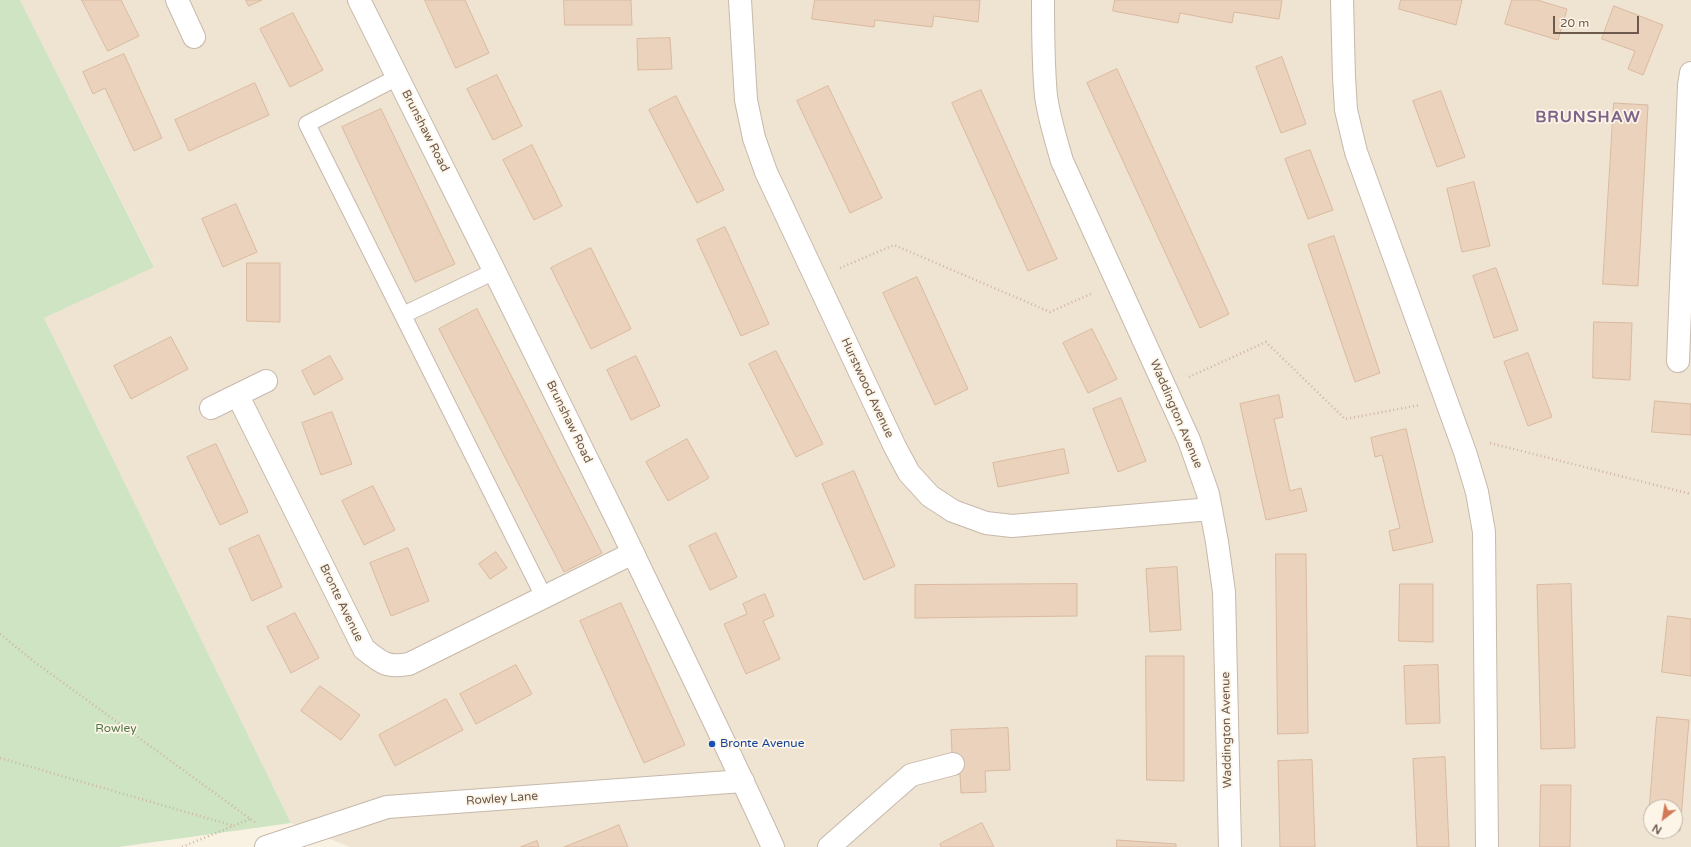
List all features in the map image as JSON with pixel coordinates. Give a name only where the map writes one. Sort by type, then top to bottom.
[{"type":"street","points":[[177,0],[194,37]]},
{"type":"street","name":"Brunshaw Road","points":[[359,0],[633,553],[743,781],[772,847]]},
{"type":"street","name":"Hurstwood Avenue","points":[[740,0],[746,100],[754,138],[766,172],[894,447],[909,473],[930,496],[953,511],[986,523],[1012,526],[1211,509]]},
{"type":"street","name":"Waddington Avenue","points":[[1043,0],[1043,48],[1046,97],[1062,162],[1189,440],[1208,494],[1224,592],[1230,847]]},
{"type":"street","points":[[1342,0],[1346,110],[1356,152],[1459,435],[1476,492],[1484,532],[1487,847]]},
{"type":"street","points":[[1678,361],[1688,100],[1691,74]]},
{"type":"street","points":[[211,408],[266,381]]},
{"type":"street","name":"Bronte Avenue","points":[[238,396],[364,649],[379,661],[396,666],[409,664],[633,553]]},
{"type":"street","points":[[829,847],[911,775],[953,764]]},
{"type":"street","name":"Rowley Lane","points":[[274,844],[387,807],[743,781]]},
{"type":"lane","points":[[398,77],[307,124],[544,597]]},
{"type":"lane","points":[[403,315],[495,272]]},
{"type":"path","points":[[815,278],[894,245],[1050,312],[1117,282]]},
{"type":"path","points":[[1166,388],[1266,342],[1345,419],[1446,399]]},
{"type":"path","points":[[1459,435],[1691,494]]},
{"type":"path","points":[[0,634],[36,663],[251,819],[274,844]]},
{"type":"path","points":[[0,758],[234,826]]},
{"type":"path","points":[[182,847],[251,819]]},
{"type":"shaded area","points":[[20,0],[1691,0],[1691,847],[350,847],[291,823],[44,318],[154,266]]},
{"type":"green space","name":"Rowley","points":[[0,0],[20,0],[154,267],[44,318],[291,823],[118,847],[0,847]]},
{"type":"building","points":[[82,0],[121,0],[139,36],[108,51]]},
{"type":"building","points":[[246,0],[262,0],[249,6]]},
{"type":"building","points":[[425,0],[465,0],[489,53],[456,68]]},
{"type":"building","points":[[564,0],[631,0],[632,25],[565,25]]},
{"type":"building","points":[[815,0],[980,0],[978,22],[934,16],[932,27],[875,20],[874,27],[812,19]]},
{"type":"building","points":[[1115,0],[1282,0],[1279,19],[1234,12],[1232,23],[1180,13],[1178,23],[1113,11]]},
{"type":"building","points":[[1401,0],[1462,0],[1456,25],[1399,9]]},
{"type":"building","points":[[1512,0],[1537,0],[1567,9],[1558,40],[1505,24]]},
{"type":"building","points":[[1614,6],[1663,25],[1643,75],[1628,69],[1635,51],[1602,39]]},
{"type":"building","points":[[293,13],[323,70],[290,87],[260,29]]},
{"type":"building","points":[[670,38],[672,69],[638,70],[637,39]]},
{"type":"building","points":[[124,54],[162,138],[134,151],[105,88],[93,94],[83,72]]},
{"type":"building","points":[[1282,57],[1306,124],[1281,133],[1256,67]]},
{"type":"building","points":[[1117,69],[1229,314],[1200,328],[1087,83]]},
{"type":"building","points":[[497,75],[522,126],[493,140],[467,89]]},
{"type":"building","points":[[255,83],[269,115],[189,151],[175,120]]},
{"type":"building","points":[[828,86],[882,198],[850,213],[797,101]]},
{"type":"building","points":[[981,90],[1057,259],[1028,271],[952,103]]},
{"type":"building","points":[[1441,91],[1465,157],[1437,167],[1413,101]]},
{"type":"building","points":[[676,96],[724,190],[697,203],[649,110]]},
{"type":"building","points":[[1614,103],[1648,105],[1638,286],[1603,284]]},
{"type":"building","points":[[381,109],[455,264],[415,282],[342,127]]},
{"type":"building","points":[[532,145],[562,206],[534,220],[503,160]]},
{"type":"building","points":[[1310,150],[1333,210],[1308,219],[1285,159]]},
{"type":"building","points":[[1474,182],[1490,246],[1462,252],[1447,189]]},
{"type":"building","points":[[236,204],[257,252],[223,267],[202,219]]},
{"type":"building","points":[[725,227],[769,324],[741,336],[697,240]]},
{"type":"building","points":[[1334,236],[1380,373],[1355,382],[1308,245]]},
{"type":"building","points":[[591,248],[631,329],[591,349],[551,268]]},
{"type":"building","points":[[247,263],[280,263],[280,322],[247,321]]},
{"type":"building","points":[[1496,268],[1518,330],[1494,338],[1473,276]]},
{"type":"building","points":[[917,277],[968,389],[935,405],[883,293]]},
{"type":"building","points":[[477,309],[602,553],[564,572],[439,329]]},
{"type":"building","points":[[1594,322],[1632,323],[1630,380],[1593,378]]},
{"type":"building","points":[[1092,329],[1117,379],[1088,393],[1063,343]]},
{"type":"building","points":[[171,337],[188,369],[131,399],[114,366]]},
{"type":"building","points":[[776,351],[823,444],[796,457],[749,364]]},
{"type":"building","points":[[1528,353],[1552,417],[1528,426],[1504,362]]},
{"type":"building","points":[[330,356],[343,379],[314,395],[302,371]]},
{"type":"building","points":[[636,356],[660,406],[631,420],[607,370]]},
{"type":"building","points":[[1279,395],[1283,417],[1274,419],[1290,491],[1301,488],[1307,511],[1266,520],[1240,404]]},
{"type":"building","points":[[1121,398],[1146,461],[1118,472],[1093,409]]},
{"type":"building","points":[[1655,401],[1691,404],[1691,435],[1652,432]]},
{"type":"building","points":[[332,412],[352,464],[321,475],[302,423]]},
{"type":"building","points":[[1406,429],[1433,542],[1393,551],[1389,531],[1400,528],[1382,455],[1375,457],[1371,438]]},
{"type":"building","points":[[687,439],[709,478],[668,501],[646,462]]},
{"type":"building","points":[[216,444],[248,512],[220,525],[187,457]]},
{"type":"building","points":[[1064,449],[1069,473],[998,487],[993,463]]},
{"type":"building","points":[[854,471],[895,566],[864,580],[822,484]]},
{"type":"building","points":[[373,486],[395,530],[364,545],[342,501]]},
{"type":"building","points":[[716,533],[737,577],[710,590],[689,546]]},
{"type":"building","points":[[259,535],[282,587],[252,601],[229,549]]},
{"type":"building","points":[[408,548],[429,601],[391,616],[370,563]]},
{"type":"building","points":[[496,552],[507,568],[490,579],[479,564]]},
{"type":"building","points":[[1276,554],[1306,554],[1308,733],[1278,734]]},
{"type":"building","points":[[1177,567],[1181,630],[1150,632],[1146,569]]},
{"type":"building","points":[[1077,584],[1077,616],[915,618],[915,585]]},
{"type":"building","points":[[1400,584],[1433,584],[1433,642],[1399,641]]},
{"type":"building","points":[[1571,584],[1575,748],[1541,749],[1537,585]]},
{"type":"building","points":[[765,594],[774,616],[763,621],[780,659],[746,674],[724,624],[747,614],[743,604]]},
{"type":"building","points":[[621,603],[685,745],[644,763],[580,621]]},
{"type":"building","points":[[295,613],[319,658],[291,673],[267,627]]},
{"type":"building","points":[[1668,616],[1691,619],[1691,676],[1662,672]]},
{"type":"building","points":[[1146,656],[1184,656],[1184,781],[1147,780]]},
{"type":"building","points":[[516,665],[532,694],[476,724],[460,694]]},
{"type":"building","points":[[1438,665],[1440,723],[1406,724],[1404,666]]},
{"type":"building","points":[[320,686],[360,715],[341,740],[301,711]]},
{"type":"building","points":[[446,699],[463,730],[395,766],[379,735]]},
{"type":"building","points":[[1657,717],[1689,720],[1683,799],[1650,799]]},
{"type":"building","points":[[1008,728],[1010,770],[985,771],[986,792],[961,793],[960,774],[953,775],[951,730]]},
{"type":"building","points":[[1445,757],[1449,847],[1417,847],[1413,759]]},
{"type":"building","points":[[1312,760],[1315,847],[1280,847],[1278,761]]},
{"type":"building","points":[[1541,785],[1571,785],[1570,847],[1540,847]]},
{"type":"building","points":[[982,823],[994,847],[941,847],[940,844]]},
{"type":"building","points":[[619,825],[628,847],[564,847],[607,830]]},
{"type":"building","points":[[1117,840],[1176,844],[1176,847],[1117,847]]},
{"type":"building","points":[[537,841],[539,847],[521,847]]},
{"type":"place","name":"Bronte Avenue","points":[[712,744]]},
{"type":"district","name":"BRUNSHAW","points":[[1588,118]]}]
